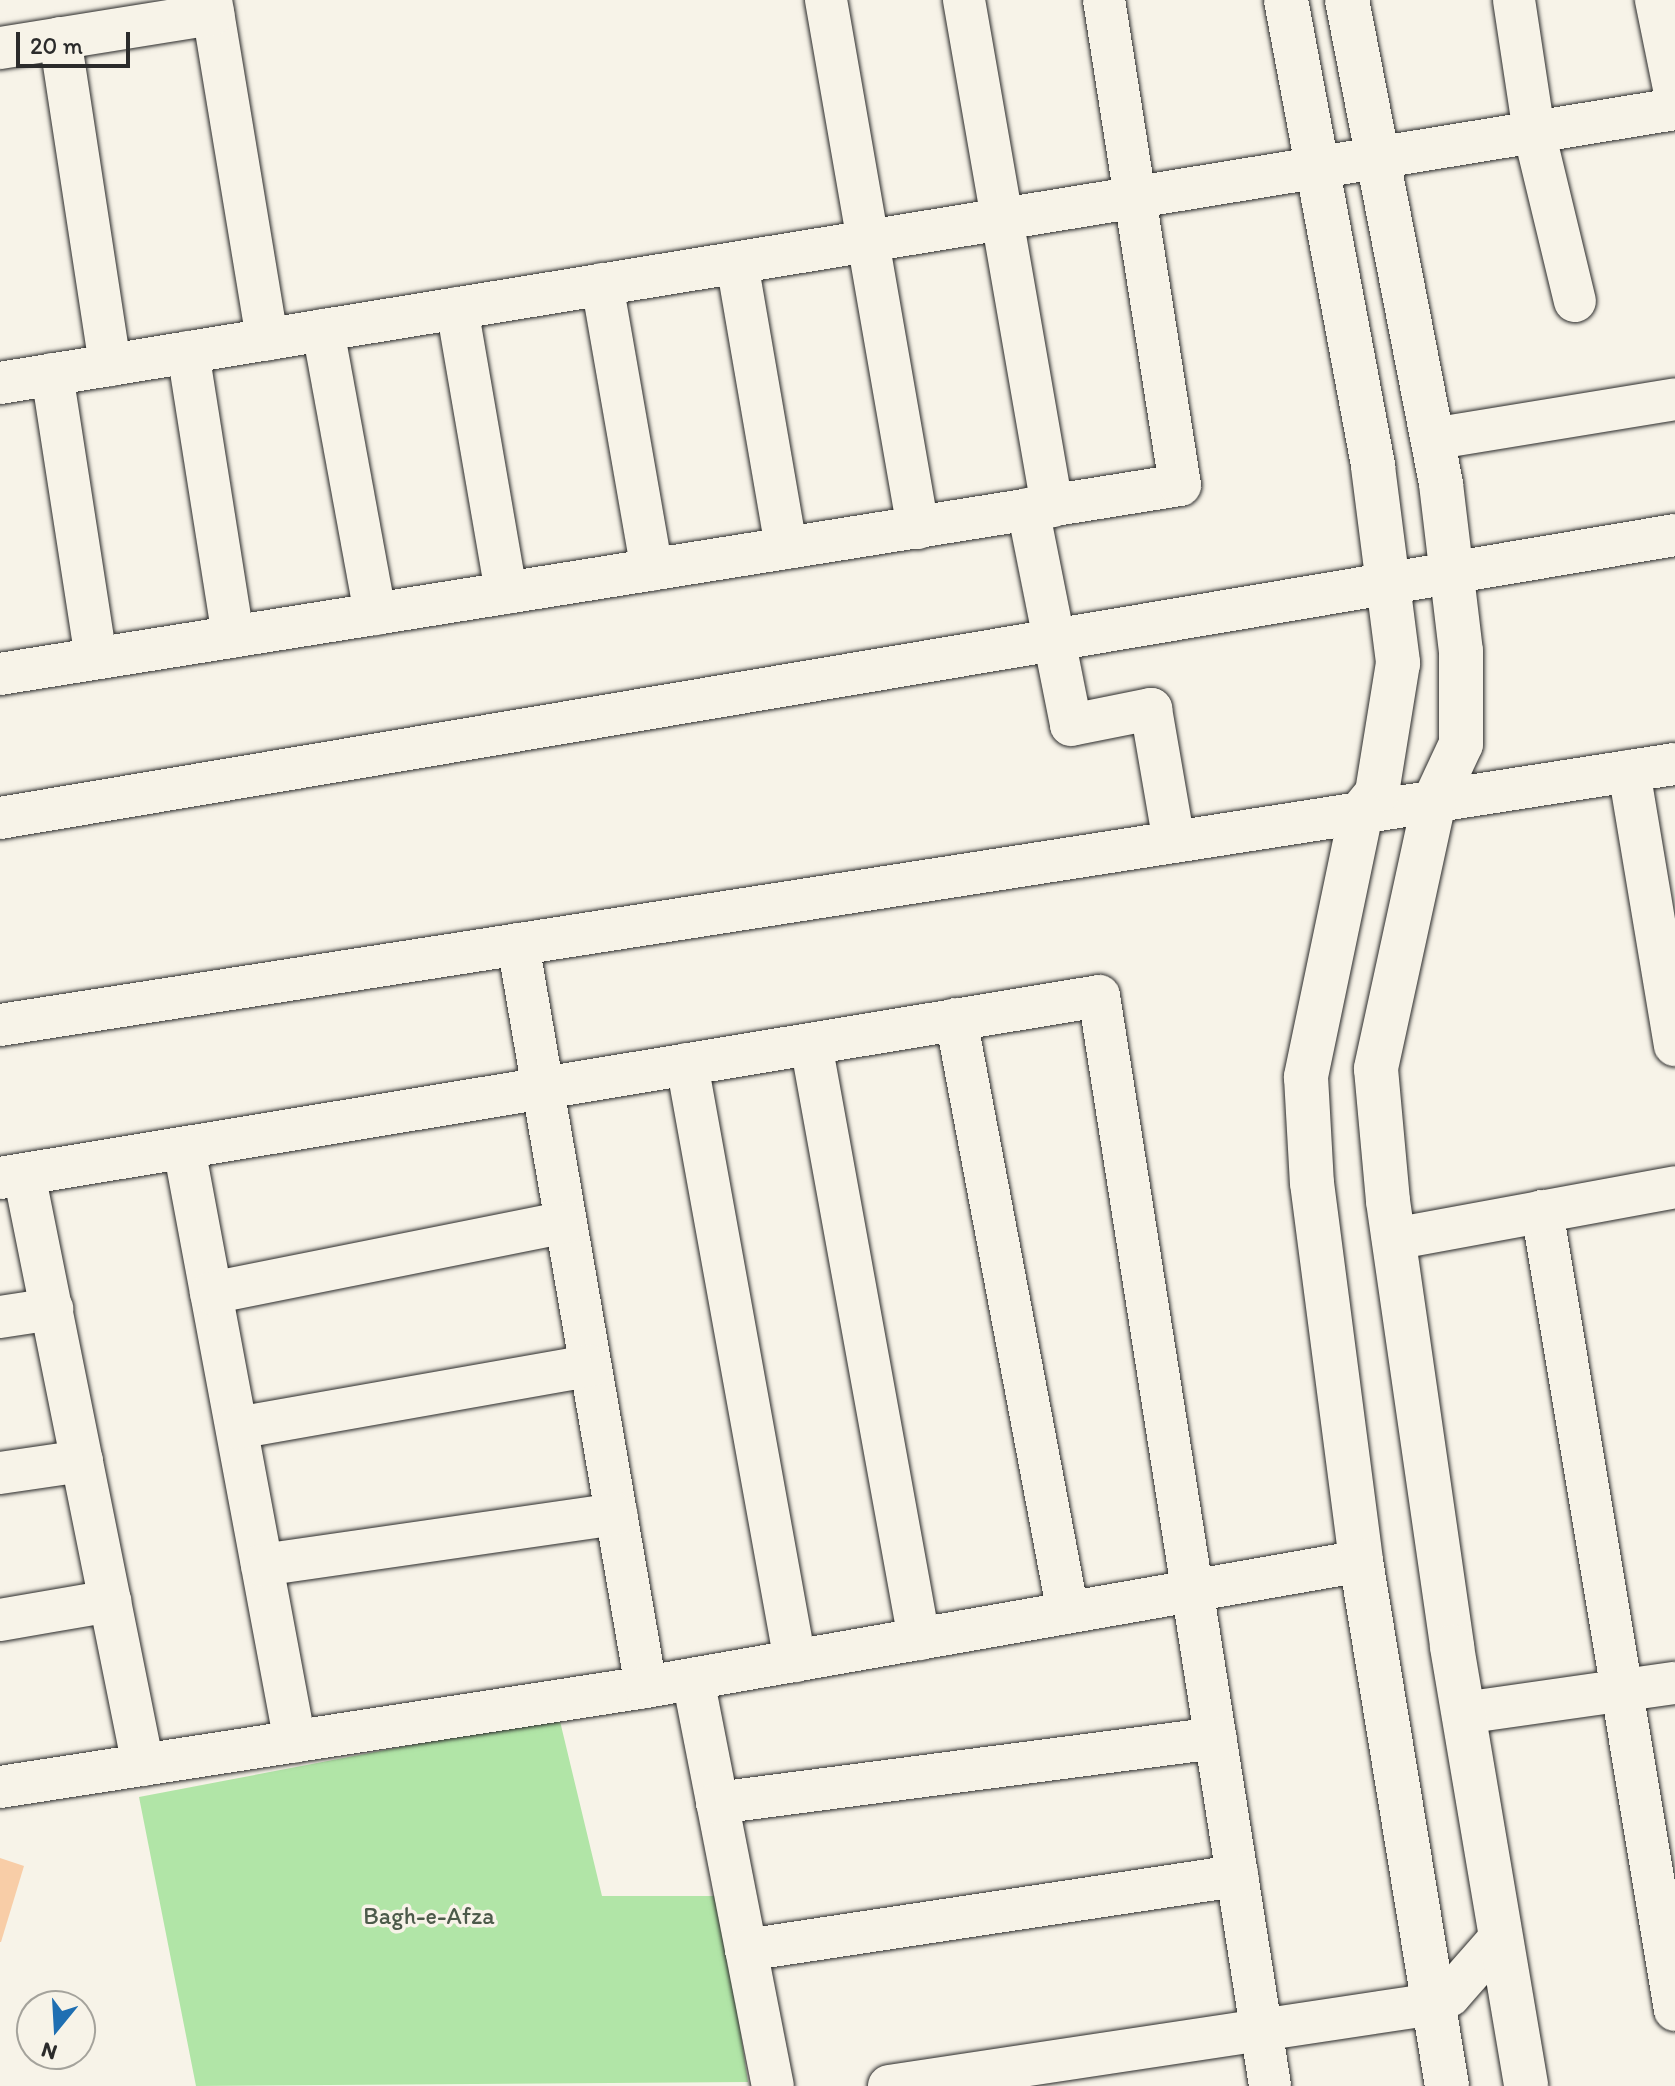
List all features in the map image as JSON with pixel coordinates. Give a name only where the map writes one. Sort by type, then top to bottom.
[{"type":"main road","points":[[1286,0],[1319,167],[1398,663],[1377,793],[1361,813],[1306,1077],[1312,1183],[1361,1561],[1447,2086]]},
{"type":"main road","points":[[1347,0],[1432,439],[1461,651],[1461,744],[1434,802],[1376,1069],[1393,1239],[1463,1713],[1526,2086]]},
{"type":"street","points":[[826,0],[918,528]]},
{"type":"street","points":[[964,0],[1002,219],[1054,638],[1071,725],[1151,709],[1174,842]]},
{"type":"street","points":[[0,674],[1180,485],[1104,0]]},
{"type":"street","points":[[1514,0],[1534,132],[1575,301]]},
{"type":"street","points":[[1656,0],[1675,93]]},
{"type":"street","points":[[0,48],[212,7],[267,339]]},
{"type":"street","points":[[60,38],[110,365]]},
{"type":"street","points":[[0,383],[1675,109]]},
{"type":"street","points":[[737,263],[786,548]]},
{"type":"street","points":[[602,284],[652,570]]},
{"type":"street","points":[[457,308],[506,593]]},
{"type":"street","points":[[323,330],[375,614]]},
{"type":"street","points":[[188,352],[233,636]]},
{"type":"street","points":[[52,374],[96,658]]},
{"type":"street","points":[[1432,439],[1675,399]]},
{"type":"street","points":[[0,818],[1387,580],[1675,535]]},
{"type":"street","points":[[0,1025],[1675,764]]},
{"type":"street","points":[[1629,771],[1675,1045]]},
{"type":"street","points":[[518,944],[646,1687]]},
{"type":"street","points":[[143,1765],[52,1309],[12,1176],[1099,996],[1270,2086]]},
{"type":"street","points":[[956,1019],[1068,1613]]},
{"type":"street","points":[[811,1044],[919,1639]]},
{"type":"street","points":[[687,1064],[795,1661]]},
{"type":"street","points":[[184,1148],[295,1742]]},
{"type":"street","points":[[1393,1239],[1675,1187]]},
{"type":"street","points":[[1542,1211],[1675,2010]]},
{"type":"street","points":[[211,1293],[565,1222]]},
{"type":"street","points":[[0,1317],[52,1309]]},
{"type":"street","points":[[237,1428],[590,1366]]},
{"type":"street","points":[[0,1473],[82,1461]]},
{"type":"street","points":[[262,1565],[616,1514]]},
{"type":"street","points":[[0,1787],[646,1687],[1361,1561]]},
{"type":"street","points":[[0,1620],[110,1601]]},
{"type":"street","points":[[693,1679],[773,2086]]},
{"type":"street","points":[[1463,1713],[1675,1683]]},
{"type":"street","points":[[717,1803],[1216,1738]]},
{"type":"street","points":[[746,1950],[1237,1876]]},
{"type":"street","points":[[889,2086],[1125,2068],[1261,2030],[1434,2004],[1450,1995],[1501,1937]]},
{"type":"green space","name":"Bagh-e-Afza","points":[[559,1717],[602,1896],[720,1896],[748,2082],[196,2086],[139,1797]]},
{"type":"building","points":[[0,1858],[24,1866],[1,1942],[0,1942]]}]
